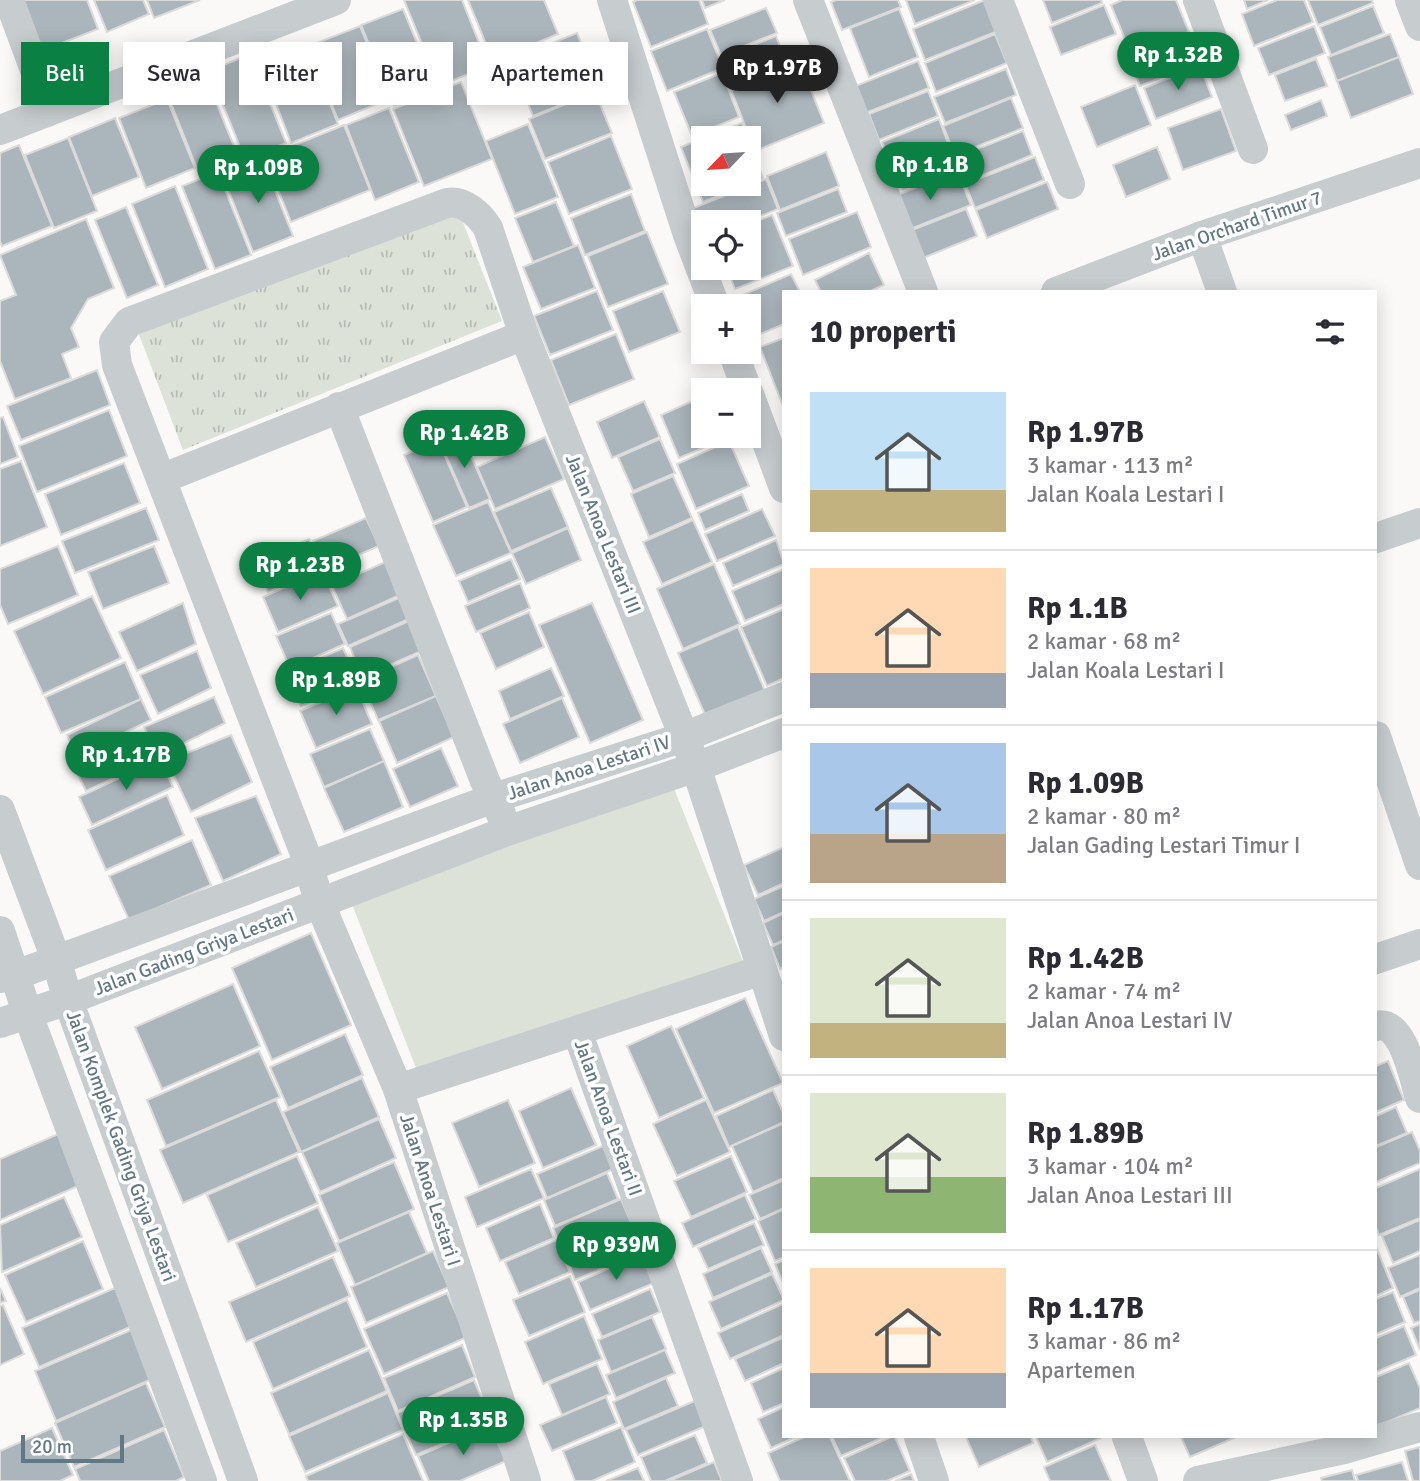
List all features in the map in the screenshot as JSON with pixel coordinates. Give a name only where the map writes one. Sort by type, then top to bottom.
[{"type":"street","points":[[9,0],[36,70],[47,112]]},
{"type":"street","points":[[0,130],[336,0]]},
{"type":"street","points":[[612,0],[688,235],[710,294]]},
{"type":"street","points":[[808,0],[922,290]]},
{"type":"street","points":[[998,0],[1070,184]]},
{"type":"street","points":[[1198,0],[1254,149]]},
{"type":"street","points":[[1410,0],[1420,26]]},
{"type":"street","name":"Jalan Orchard Timur 7","points":[[1061,290],[1202,236],[1420,163]]},
{"type":"street","name":"Jalan Anoa Lestari III","points":[[160,479],[117,365],[114,342],[129,322],[447,203],[461,204],[476,214],[488,228],[524,335],[684,737]]},
{"type":"street","points":[[1202,236],[1221,290]]},
{"type":"street","points":[[306,859],[160,479],[524,335]]},
{"type":"street","name":"Jalan Anoa Lestari IV","points":[[339,407],[507,831]]},
{"type":"street","points":[[761,416],[776,443],[782,477]]},
{"type":"street","points":[[1377,538],[1420,523]]},
{"type":"street","name":"Jalan Anoa Lestari IV","points":[[306,859],[684,737],[782,698]]},
{"type":"street","points":[[320,904],[507,831],[696,767],[782,734]]},
{"type":"street","points":[[684,737],[782,1030]]},
{"type":"street","points":[[1377,739],[1420,865]]},
{"type":"street","name":"Jalan Komplek Gading Griya Lestari","points":[[0,810],[243,1481]]},
{"type":"street","name":"Jalan Anoa Lestari I","points":[[306,859],[320,904],[398,1089],[526,1481]]},
{"type":"street","name":"Jalan Gading Griya Lestari","points":[[8,977],[306,859]]},
{"type":"street","name":"Jalan Gading Griya Lestari","points":[[14,1019],[320,904]]},
{"type":"street","name":"Jalan Komplek Gading Griya Lestari","points":[[0,931],[14,1019],[202,1481]]},
{"type":"street","points":[[1377,959],[1420,944]]},
{"type":"street","points":[[398,1089],[762,970]]},
{"type":"street","points":[[1384,1027],[1401,1040],[1420,1098]]},
{"type":"street","name":"Jalan Anoa Lestari II","points":[[577,1031],[738,1481]]},
{"type":"street","points":[[1377,1436],[1420,1427]]},
{"type":"street","points":[[919,1438],[934,1481]]},
{"type":"street","points":[[1126,1438],[1143,1481]]},
{"type":"street","points":[[1198,1481],[1366,1438]]},
{"type":"green space","points":[[456,205],[502,321],[183,450],[135,324]]},
{"type":"green space","points":[[669,776],[746,969],[418,1073],[348,894]]},
{"type":"building","points":[[19,0],[87,0],[98,29],[65,42],[35,42]]},
{"type":"building","points":[[94,0],[143,0],[149,14],[107,32]]},
{"type":"building","points":[[147,0],[200,0],[154,18]]},
{"type":"building","points":[[404,0],[462,0],[479,42],[467,42],[467,75],[453,80],[453,42],[421,42]]},
{"type":"building","points":[[468,0],[544,0],[558,34],[539,42],[485,42]]},
{"type":"building","points":[[699,0],[708,24],[651,47],[633,2]]},
{"type":"building","points":[[702,0],[725,0],[705,8]]},
{"type":"building","points":[[898,0],[901,7],[842,30],[831,2]]},
{"type":"building","points":[[906,0],[975,0],[915,24]]},
{"type":"building","points":[[985,0],[998,31],[925,60],[913,29]]},
{"type":"building","points":[[1043,0],[1101,0],[1102,3],[1052,23]]},
{"type":"building","points":[[1122,0],[1176,0],[1189,32],[1131,54],[1111,5]]},
{"type":"building","points":[[1244,0],[1268,0],[1247,9]]},
{"type":"building","points":[[1277,0],[1304,0],[1313,22],[1254,46],[1242,14]]},
{"type":"building","points":[[1308,0],[1372,0],[1373,3],[1318,25]]},
{"type":"building","points":[[1104,5],[1116,34],[1061,55],[1050,27]]},
{"type":"building","points":[[1373,6],[1384,33],[1331,55],[1320,27]]},
{"type":"building","points":[[766,8],[777,33],[721,55],[710,30]]},
{"type":"building","points":[[403,9],[417,42],[368,42],[361,25]]},
{"type":"building","points":[[899,9],[918,57],[869,77],[850,28]]},
{"type":"building","points":[[360,26],[366,42],[356,42],[356,105],[374,105],[338,120],[332,105],[342,105],[342,42],[319,42]]},
{"type":"building","points":[[1314,26],[1325,53],[1269,75],[1258,48]]},
{"type":"building","points":[[707,29],[723,68],[667,91],[651,51]]},
{"type":"building","points":[[577,33],[581,42],[555,42]]},
{"type":"building","points":[[995,34],[1007,63],[936,92],[925,63]]},
{"type":"building","points":[[1189,34],[1201,62],[1140,86],[1129,59]]},
{"type":"building","points":[[1390,34],[1399,57],[1337,81],[1328,57]]},
{"type":"building","points":[[776,36],[786,63],[732,85],[722,58]]},
{"type":"building","points":[[1399,57],[1413,94],[1351,118],[1337,81]]},
{"type":"building","points":[[239,59],[239,105],[271,105],[286,143],[245,159],[223,105],[225,64]]},
{"type":"building","points":[[1316,59],[1327,86],[1285,101],[1275,75]]},
{"type":"building","points":[[799,60],[824,123],[761,149],[761,126],[745,126],[730,87]]},
{"type":"building","points":[[918,61],[929,88],[863,114],[853,87]]},
{"type":"building","points":[[1200,66],[1212,97],[1156,119],[1144,88]]},
{"type":"building","points":[[1006,69],[1016,95],[945,123],[934,97]]},
{"type":"building","points":[[722,73],[739,117],[717,126],[691,126],[691,134],[674,92]]},
{"type":"building","points":[[461,82],[467,105],[470,105],[492,159],[424,186],[393,109],[403,105],[453,105],[453,85]]},
{"type":"building","points":[[1135,85],[1151,125],[1097,147],[1081,107]]},
{"type":"building","points":[[928,91],[938,116],[879,140],[869,114]]},
{"type":"building","points":[[1011,98],[1023,128],[955,155],[943,126]]},
{"type":"building","points":[[1321,100],[1327,116],[1291,130],[1285,115]]},
{"type":"building","points":[[152,105],[169,105],[195,168],[146,188],[119,118]]},
{"type":"building","points":[[172,105],[217,105],[239,159],[199,174]]},
{"type":"building","points":[[276,105],[330,105],[338,124],[291,143]]},
{"type":"building","points":[[528,105],[560,105],[533,116]]},
{"type":"building","points":[[563,105],[600,105],[612,133],[545,159],[529,119]]},
{"type":"building","points":[[389,108],[419,182],[375,200],[346,125]]},
{"type":"building","points":[[1221,109],[1236,151],[1183,170],[1168,128]]},
{"type":"building","points":[[115,118],[139,177],[92,196],[69,137]]},
{"type":"building","points":[[939,119],[949,146],[893,169],[882,142]]},
{"type":"building","points":[[528,124],[558,197],[515,214],[486,141]]},
{"type":"building","points":[[344,125],[370,190],[291,222],[265,157]]},
{"type":"building","points":[[1023,131],[1032,155],[966,182],[957,157]]},
{"type":"building","points":[[611,136],[632,189],[569,214],[548,162]]},
{"type":"building","points":[[68,138],[97,211],[54,228],[25,155]]},
{"type":"building","points":[[691,143],[691,172],[681,147]]},
{"type":"building","points":[[19,145],[52,226],[2,246],[0,153]]},
{"type":"building","points":[[1157,147],[1170,179],[1126,197],[1113,165]]},
{"type":"building","points":[[949,151],[956,168],[903,189],[896,172]]},
{"type":"building","points":[[826,152],[839,186],[780,210],[767,176]]},
{"type":"building","points":[[1035,157],[1044,180],[975,208],[965,184]]},
{"type":"building","points":[[262,158],[293,236],[253,252],[222,174]]},
{"type":"building","points":[[957,171],[971,205],[903,232],[890,198]]},
{"type":"building","points":[[218,172],[251,255],[215,269],[182,186]]},
{"type":"building","points":[[766,179],[778,209],[761,216],[761,210],[691,210],[724,196],[761,196],[761,181]]},
{"type":"building","points":[[1047,182],[1058,209],[987,238],[976,210]]},
{"type":"building","points":[[175,186],[208,269],[165,287],[132,204]]},
{"type":"building","points":[[838,189],[847,212],[786,236],[777,213]]},
{"type":"building","points":[[631,194],[645,231],[585,255],[571,218]]},
{"type":"building","points":[[701,196],[718,196],[703,202]]},
{"type":"building","points":[[556,202],[574,246],[533,262],[515,218]]},
{"type":"building","points":[[126,207],[158,285],[127,298],[95,220]]},
{"type":"building","points":[[966,209],[977,236],[923,258],[912,230]]},
{"type":"building","points":[[857,212],[871,247],[803,275],[789,239]]},
{"type":"building","points":[[772,215],[793,266],[761,279],[761,219]]},
{"type":"building","points":[[86,219],[114,288],[88,299],[71,328],[79,347],[62,354],[71,378],[15,399],[0,361],[0,301],[16,295],[0,255]]},
{"type":"building","points":[[647,232],[668,284],[608,307],[588,256]]},
{"type":"building","points":[[578,245],[595,288],[541,309],[523,267]]},
{"type":"building","points":[[869,253],[884,285],[873,290],[820,290],[815,280]]},
{"type":"building","points":[[791,274],[799,290],[782,290],[782,325],[761,334],[761,294],[745,294]]},
{"type":"building","points":[[732,280],[758,280],[735,289]]},
{"type":"building","points":[[597,291],[613,330],[550,355],[534,316]]},
{"type":"building","points":[[663,291],[680,332],[629,352],[613,311]]},
{"type":"building","points":[[616,334],[634,379],[569,405],[551,360]]},
{"type":"building","points":[[782,339],[782,403],[761,347]]},
{"type":"building","points":[[97,370],[110,405],[21,440],[7,406]]},
{"type":"building","points":[[644,401],[660,437],[612,458],[597,422]]},
{"type":"building","points":[[691,402],[691,448],[703,448],[679,458],[661,415]]},
{"type":"building","points":[[109,410],[127,456],[37,492],[19,446]]},
{"type":"building","points":[[3,417],[18,457],[0,464],[0,418]]},
{"type":"building","points":[[460,431],[490,499],[469,508],[439,440]]},
{"type":"building","points":[[545,437],[564,479],[495,509],[477,467]]},
{"type":"building","points":[[660,439],[675,473],[633,491],[618,457]]},
{"type":"building","points":[[438,440],[467,507],[433,522],[404,455]]},
{"type":"building","points":[[713,448],[732,448],[749,486],[696,509],[677,464]]},
{"type":"building","points":[[21,461],[47,527],[0,546],[0,469]]},
{"type":"building","points":[[124,463],[140,503],[61,535],[45,494]]},
{"type":"building","points":[[673,476],[692,518],[649,537],[631,494]]},
{"type":"building","points":[[551,488],[568,527],[511,551],[494,512]]},
{"type":"building","points":[[742,494],[749,511],[705,530],[698,513]]},
{"type":"building","points":[[488,502],[511,553],[456,576],[433,525]]},
{"type":"building","points":[[146,508],[159,540],[75,573],[62,541]]},
{"type":"building","points":[[762,509],[775,536],[717,561],[705,534]]},
{"type":"building","points":[[366,518],[379,546],[326,569],[313,541]]},
{"type":"building","points":[[693,520],[712,562],[662,584],[643,542]]},
{"type":"building","points":[[568,528],[581,560],[526,584],[512,553]]},
{"type":"building","points":[[309,539],[322,568],[268,592],[255,563]]},
{"type":"building","points":[[776,540],[782,558],[782,565],[733,586],[723,563]]},
{"type":"building","points":[[58,546],[78,595],[8,624],[0,605],[0,569]]},
{"type":"building","points":[[154,546],[169,583],[103,609],[88,572]]},
{"type":"building","points":[[511,559],[520,579],[468,602],[459,581]]},
{"type":"building","points":[[385,562],[400,595],[347,619],[332,586]]},
{"type":"building","points":[[714,564],[740,624],[683,649],[657,589]]},
{"type":"building","points":[[782,570],[782,605],[745,621],[732,591]]},
{"type":"building","points":[[322,571],[338,606],[278,632],[263,597]]},
{"type":"building","points":[[520,583],[530,608],[476,632],[465,606]]},
{"type":"building","points":[[92,596],[121,658],[43,694],[14,631]]},
{"type":"building","points":[[401,597],[411,618],[348,646],[338,624]]},
{"type":"building","points":[[183,603],[196,644],[137,671],[119,632]]},
{"type":"building","points":[[592,603],[643,720],[590,743],[539,625]]},
{"type":"building","points":[[782,610],[782,679],[767,686],[741,627]]},
{"type":"building","points":[[529,612],[544,647],[496,669],[480,633]]},
{"type":"building","points":[[331,613],[345,644],[290,668],[276,636]]},
{"type":"building","points":[[411,620],[424,650],[362,677],[350,647]]},
{"type":"building","points":[[738,627],[765,691],[706,717],[678,653]]},
{"type":"building","points":[[343,648],[358,682],[301,706],[287,673]]},
{"type":"building","points":[[197,651],[211,688],[158,714],[140,675]]},
{"type":"building","points":[[418,655],[436,696],[378,720],[361,680]]},
{"type":"building","points":[[125,662],[141,699],[61,733],[45,697]]},
{"type":"building","points":[[551,668],[564,696],[510,719],[499,691]]},
{"type":"building","points":[[356,687],[372,724],[316,748],[300,711]]},
{"type":"building","points":[[436,696],[454,737],[397,763],[379,721]]},
{"type":"building","points":[[214,697],[225,723],[158,756],[144,727]]},
{"type":"building","points":[[562,698],[579,737],[520,763],[503,724]]},
{"type":"building","points":[[141,699],[151,720],[76,756],[67,735]]},
{"type":"building","points":[[370,729],[384,761],[324,787],[310,754]]},
{"type":"building","points":[[134,733],[148,762],[86,791],[72,763]]},
{"type":"building","points":[[231,735],[252,782],[191,812],[167,761]]},
{"type":"building","points":[[441,748],[458,786],[410,807],[393,769]]},
{"type":"building","points":[[160,759],[173,787],[92,825],[79,797]]},
{"type":"building","points":[[384,761],[403,807],[344,832],[324,788]]},
{"type":"building","points":[[167,795],[184,835],[106,870],[88,830]]},
{"type":"building","points":[[256,796],[281,854],[223,881],[195,818]]},
{"type":"building","points":[[192,840],[211,885],[129,920],[109,876]]},
{"type":"building","points":[[782,848],[782,884],[758,895],[744,865]]},
{"type":"building","points":[[782,887],[782,913],[764,921],[754,899]]},
{"type":"building","points":[[782,914],[782,941],[773,945],[763,923]]},
{"type":"building","points":[[311,933],[351,1025],[272,1060],[232,968]]},
{"type":"building","points":[[782,942],[780,969],[771,947]]},
{"type":"building","points":[[233,984],[260,1046],[162,1089],[135,1027]]},
{"type":"building","points":[[745,998],[782,1083],[714,1113],[676,1029]]},
{"type":"building","points":[[671,1026],[704,1098],[659,1118],[627,1046]]},
{"type":"building","points":[[345,1034],[363,1075],[288,1108],[270,1067]]},
{"type":"building","points":[[259,1051],[280,1097],[166,1146],[147,1100]]},
{"type":"building","points":[[1388,1061],[1404,1100],[1377,1112],[1377,1066]]},
{"type":"building","points":[[362,1078],[379,1117],[301,1152],[283,1112]]},
{"type":"building","points":[[571,1088],[596,1145],[543,1168],[519,1111]]},
{"type":"building","points":[[773,1090],[782,1110],[782,1123],[729,1147],[716,1116]]},
{"type":"building","points":[[276,1100],[299,1152],[183,1203],[160,1150]]},
{"type":"building","points":[[508,1100],[535,1163],[479,1187],[452,1123]]},
{"type":"building","points":[[706,1100],[730,1152],[677,1176],[653,1124]]},
{"type":"building","points":[[1396,1107],[1407,1133],[1377,1146],[1377,1116]]},
{"type":"building","points":[[379,1119],[396,1158],[320,1192],[302,1152]]},
{"type":"building","points":[[782,1124],[782,1179],[753,1192],[732,1146]]},
{"type":"building","points":[[63,1132],[85,1183],[0,1220],[0,1159]]},
{"type":"building","points":[[1412,1132],[1420,1151],[1420,1163],[1377,1182],[1377,1147]]},
{"type":"building","points":[[603,1146],[613,1169],[547,1198],[537,1174]]},
{"type":"building","points":[[297,1156],[318,1203],[228,1242],[207,1195]]},
{"type":"building","points":[[731,1156],[747,1192],[691,1217],[674,1181]]},
{"type":"building","points":[[394,1162],[414,1209],[339,1241],[319,1195]]},
{"type":"building","points":[[531,1169],[544,1198],[477,1227],[465,1197]]},
{"type":"building","points":[[1420,1169],[1420,1218],[1379,1235],[1377,1188]]},
{"type":"building","points":[[607,1173],[618,1199],[555,1226],[544,1200]]},
{"type":"building","points":[[782,1181],[782,1209],[760,1219],[749,1195]]},
{"type":"building","points":[[745,1195],[756,1219],[693,1247],[682,1223]]},
{"type":"building","points":[[64,1197],[82,1237],[2,1272],[0,1225]]},
{"type":"building","points":[[621,1199],[632,1225],[564,1255],[553,1228]]},
{"type":"building","points":[[540,1204],[554,1238],[500,1261],[486,1228]]},
{"type":"building","points":[[318,1207],[338,1251],[256,1287],[236,1243]]},
{"type":"building","points":[[782,1210],[782,1258],[775,1261],[758,1221]]},
{"type":"building","points":[[409,1212],[427,1253],[355,1285],[337,1243]]},
{"type":"building","points":[[1420,1220],[1420,1251],[1393,1263],[1382,1236]]},
{"type":"building","points":[[754,1223],[764,1245],[708,1269],[698,1248]]},
{"type":"building","points":[[630,1228],[640,1252],[575,1280],[566,1256]]},
{"type":"building","points":[[556,1240],[570,1272],[519,1294],[505,1262]]},
{"type":"building","points":[[83,1241],[103,1289],[26,1322],[5,1275]]},
{"type":"building","points":[[761,1248],[772,1272],[713,1298],[703,1274]]},
{"type":"building","points":[[1377,1249],[1393,1288],[1377,1296]]},
{"type":"building","points":[[433,1251],[449,1287],[366,1323],[351,1287]]},
{"type":"building","points":[[642,1254],[654,1283],[590,1310],[578,1282]]},
{"type":"building","points":[[1420,1255],[1420,1288],[1400,1297],[1388,1268]]},
{"type":"building","points":[[333,1257],[350,1296],[246,1342],[229,1302]]},
{"type":"building","points":[[782,1261],[782,1280],[775,1264]]},
{"type":"building","points":[[772,1274],[782,1296],[782,1301],[721,1329],[709,1302]]},
{"type":"building","points":[[570,1276],[585,1312],[529,1336],[513,1300]]},
{"type":"building","points":[[0,1288],[6,1301],[0,1303]]},
{"type":"building","points":[[115,1288],[132,1326],[39,1367],[22,1328]]},
{"type":"building","points":[[650,1289],[660,1312],[602,1337],[592,1314]]},
{"type":"building","points":[[1420,1290],[1420,1321],[1414,1323],[1403,1297]]},
{"type":"building","points":[[1393,1292],[1405,1322],[1377,1334],[1377,1299]]},
{"type":"building","points":[[447,1293],[467,1337],[384,1374],[364,1329]]},
{"type":"building","points":[[347,1300],[367,1347],[273,1389],[253,1342]]},
{"type":"building","points":[[782,1304],[782,1336],[730,1359],[718,1333]]},
{"type":"building","points":[[3,1305],[24,1354],[0,1365],[0,1306]]},
{"type":"building","points":[[584,1316],[602,1359],[543,1384],[525,1342]]},
{"type":"building","points":[[652,1317],[666,1349],[611,1372],[598,1340]]},
{"type":"building","points":[[1420,1324],[1420,1350],[1411,1328]]},
{"type":"building","points":[[1404,1326],[1416,1355],[1377,1372],[1377,1338]]},
{"type":"building","points":[[131,1330],[152,1379],[56,1421],[35,1371]]},
{"type":"building","points":[[782,1338],[782,1364],[745,1381],[735,1359]]},
{"type":"building","points":[[462,1345],[475,1377],[398,1411],[384,1378]]},
{"type":"building","points":[[369,1350],[387,1391],[289,1434],[271,1393]]},
{"type":"building","points":[[665,1350],[675,1373],[616,1398],[606,1375]]},
{"type":"building","points":[[1409,1363],[1420,1388],[1420,1408],[1377,1427],[1377,1377]]},
{"type":"building","points":[[597,1364],[610,1394],[562,1415],[549,1384]]},
{"type":"building","points":[[782,1369],[782,1404],[763,1412],[751,1383]]},
{"type":"building","points":[[666,1378],[678,1406],[624,1429],[613,1402]]},
{"type":"building","points":[[474,1380],[492,1422],[416,1455],[397,1413]]},
{"type":"building","points":[[146,1383],[165,1427],[74,1467],[55,1423]]},
{"type":"building","points":[[388,1393],[403,1430],[305,1472],[289,1436]]},
{"type":"building","points":[[606,1397],[617,1423],[552,1451],[540,1425]]},
{"type":"building","points":[[697,1400],[708,1425],[638,1455],[626,1430]]},
{"type":"building","points":[[782,1408],[782,1438],[794,1438],[771,1448],[758,1419]]},
{"type":"building","points":[[490,1425],[506,1461],[460,1481],[429,1481],[418,1456]]},
{"type":"building","points":[[621,1427],[635,1462],[592,1481],[575,1481],[563,1451]]},
{"type":"building","points":[[52,1428],[73,1475],[60,1481],[0,1481],[0,1451]]},
{"type":"building","points":[[164,1430],[184,1477],[176,1481],[80,1481],[75,1469]]},
{"type":"building","points":[[403,1434],[423,1481],[308,1481],[306,1476]]},
{"type":"building","points":[[695,1435],[707,1463],[665,1481],[651,1481],[641,1457]]},
{"type":"building","points":[[802,1438],[830,1438],[850,1481],[780,1481],[768,1453]]},
{"type":"building","points":[[832,1438],[882,1438],[841,1456]]},
{"type":"building","points":[[889,1438],[895,1438],[910,1471],[887,1481],[855,1481],[844,1458]]},
{"type":"building","points":[[966,1438],[1031,1438],[1033,1443],[979,1467]]},
{"type":"building","points":[[1036,1438],[1101,1438],[1047,1462]]},
{"type":"building","points":[[1181,1438],[1234,1438],[1190,1457]]},
{"type":"building","points":[[1095,1445],[1111,1481],[1050,1481],[1044,1467]]},
{"type":"building","points":[[1420,1447],[1420,1481],[1413,1481],[1405,1451]]},
{"type":"building","points":[[714,1462],[722,1481],[669,1481]]},
{"type":"building","points":[[1402,1462],[1408,1481],[1358,1481],[1356,1475]]},
{"type":"building","points":[[638,1468],[644,1481],[606,1481]]},
{"type":"building","points":[[1352,1470],[1355,1481],[1322,1481],[1321,1478]]},
{"type":"building","points":[[911,1474],[914,1481],[895,1481]]}]
